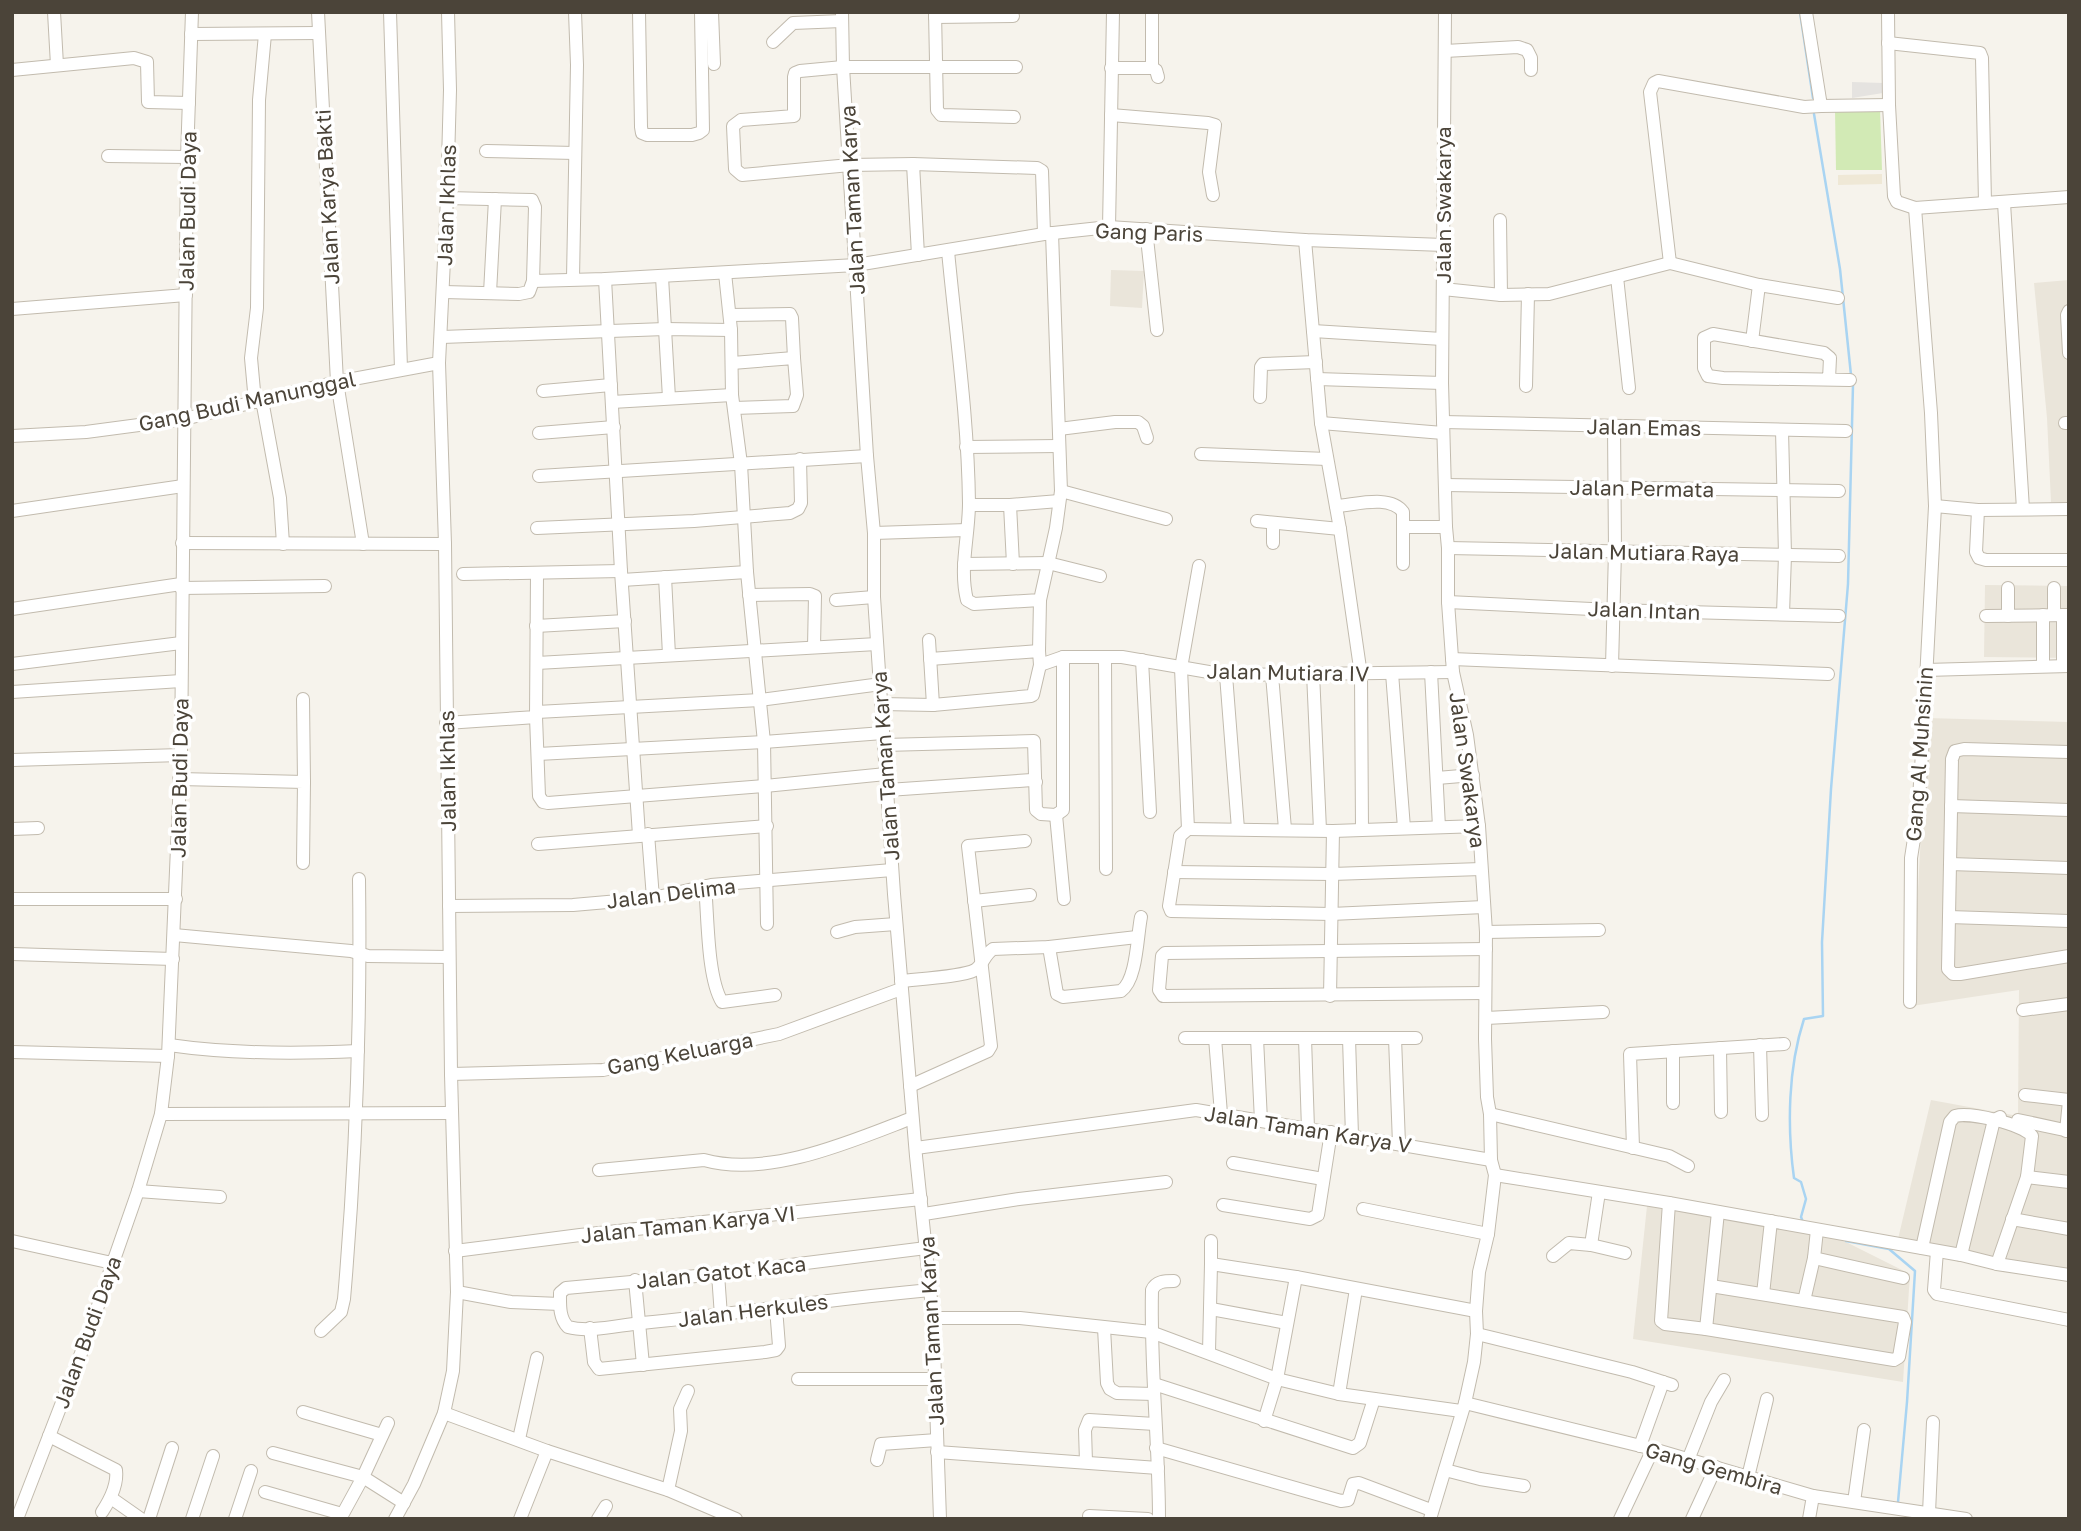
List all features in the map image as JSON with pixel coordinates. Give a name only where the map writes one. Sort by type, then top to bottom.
[{"type":"street","points":[[54,12],[57,65]]},
{"type":"street","name":"Jalan Budi Daya","points":[[16,1513],[49,1436],[112,1263],[138,1191],[161,1114],[168,1051],[181,755],[187,157],[192,12]]},
{"type":"street","name":"Jalan Karya Bakti","points":[[318,12],[337,382],[363,544]]},
{"type":"street","points":[[390,12],[401,369]]},
{"type":"street","name":"Jalan Ikhlas","points":[[395,1519],[444,1413],[453,1371],[457,1292],[449,957],[445,544],[439,363],[444,292],[450,90],[448,12]]},
{"type":"street","points":[[573,278],[577,65],[575,12]]},
{"type":"street","points":[[639,12],[642,133],[692,135],[702,130],[712,12]]},
{"type":"street","points":[[701,12],[708,66]]},
{"type":"street","points":[[1109,227],[1113,12]]},
{"type":"street","points":[[1111,68],[1155,73],[1153,12]]},
{"type":"street","name":"Jalan Swakarya","points":[[1431,1514],[1463,1407],[1478,1334],[1476,1311],[1479,1272],[1488,1234],[1495,1175],[1491,1160],[1486,1085],[1486,932],[1479,826],[1467,735],[1453,666],[1448,603],[1442,383],[1446,12]]},
{"type":"street","points":[[1806,12],[1821,106]]},
{"type":"street","points":[[1888,12],[1889,105],[1894,196],[1898,201],[1915,208],[2069,197]]},
{"type":"street","points":[[1013,16],[935,15],[930,68],[937,110],[941,115],[1014,117]]},
{"type":"street","points":[[773,42],[783,34],[789,24],[842,17]]},
{"type":"street","name":"Jalan Taman Karya","points":[[842,17],[892,870],[912,1118],[932,1290],[940,1519]]},
{"type":"street","points":[[191,34],[318,33]]},
{"type":"street","points":[[265,34],[259,100],[257,308],[251,358],[258,401],[281,498],[283,544]]},
{"type":"street","points":[[1888,43],[1980,53],[1985,203]]},
{"type":"street","points":[[1444,51],[1518,47],[1527,50],[1531,58],[1531,70]]},
{"type":"street","points":[[12,70],[134,58],[147,62],[148,102],[189,103]]},
{"type":"street","points":[[882,704],[933,705],[1033,695],[1040,658],[1040,600],[1056,528],[1060,496],[1059,429],[1042,171],[1037,168],[913,164],[850,165],[742,175],[735,169],[733,127],[737,122],[794,116],[795,74],[843,67],[1016,67]]},
{"type":"street","points":[[1670,263],[1650,92],[1654,83],[1658,81],[1804,107],[1889,105]]},
{"type":"street","points":[[1111,115],[1208,122],[1215,125],[1209,172],[1213,195]]},
{"type":"street","points":[[486,151],[575,153]]},
{"type":"street","points":[[108,156],[187,157]]},
{"type":"street","points":[[913,164],[918,255]]},
{"type":"street","points":[[444,292],[519,294],[529,292],[533,281],[534,201],[447,198]]},
{"type":"street","points":[[491,293],[495,199]]},
{"type":"street","points":[[2004,203],[2023,509]]},
{"type":"street","name":"Gang Al Muhsinin","points":[[1910,1002],[1911,858],[1918,813],[1935,506],[1931,413],[1915,208]]},
{"type":"street","points":[[1500,220],[1501,295]]},
{"type":"street","name":"Gang Paris","points":[[533,281],[856,265],[1048,234],[1109,227],[1305,240],[1444,245]]},
{"type":"street","points":[[1146,229],[1157,330]]},
{"type":"street","points":[[1305,240],[1321,423],[1340,529],[1360,675],[1362,829]]},
{"type":"street","points":[[948,251],[966,447],[969,505],[964,565],[967,600],[974,604],[1040,600]]},
{"type":"street","points":[[1443,289],[1501,295],[1549,294],[1670,263],[1759,285],[1838,298]]},
{"type":"street","points":[[725,273],[747,572],[764,742],[767,924]]},
{"type":"street","points":[[662,276],[669,398]]},
{"type":"street","points":[[1616,277],[1629,388]]},
{"type":"street","points":[[605,279],[633,750],[653,898]]},
{"type":"street","points":[[1752,341],[1759,285]]},
{"type":"street","points":[[1526,386],[1528,294]]},
{"type":"street","points":[[12,309],[186,295]]},
{"type":"street","points":[[2069,311],[2069,353]]},
{"type":"street","points":[[612,402],[669,398],[793,406],[797,396],[790,314],[730,315]]},
{"type":"street","points":[[442,337],[665,329],[731,330]]},
{"type":"street","points":[[1313,331],[1442,339]]},
{"type":"street","points":[[1829,379],[1830,358],[1824,352],[1713,334],[1704,338],[1704,368],[1708,376],[1850,380]]},
{"type":"street","points":[[732,363],[793,358]]},
{"type":"street","points":[[1261,397],[1263,364],[1316,362]]},
{"type":"street","name":"Gang Budi Manunggal","points":[[12,436],[86,432],[184,419],[337,382],[439,363]]},
{"type":"street","points":[[1317,379],[1442,383]]},
{"type":"street","points":[[543,391],[611,385]]},
{"type":"street","points":[[1059,429],[1138,422],[1143,426],[1147,438]]},
{"type":"street","name":"Jalan Emas","points":[[1321,423],[1443,427],[1614,426],[1846,431]]},
{"type":"street","points":[[1612,666],[1614,426]]},
{"type":"street","points":[[539,433],[614,427]]},
{"type":"street","points":[[1782,430],[1785,555],[1783,614]]},
{"type":"street","points":[[966,447],[1058,446]]},
{"type":"street","points":[[1201,454],[1328,459]]},
{"type":"street","points":[[539,476],[867,456]]},
{"type":"street","points":[[537,528],[790,513],[798,509],[801,503],[800,460]]},
{"type":"street","name":"Jalan Permata","points":[[1445,485],[1839,491]]},
{"type":"street","points":[[12,511],[183,486]]},
{"type":"street","points":[[969,505],[1010,505],[1060,496],[1166,519]]},
{"type":"street","points":[[1336,506],[1388,502],[1398,505],[1402,512],[1404,564]]},
{"type":"street","points":[[1010,505],[1013,564]]},
{"type":"street","points":[[1935,506],[1978,510],[2069,509]]},
{"type":"street","points":[[1978,510],[1976,552],[1979,558],[2069,560]]},
{"type":"street","points":[[1257,521],[1340,529]]},
{"type":"street","points":[[1273,523],[1273,543]]},
{"type":"street","points":[[1403,527],[1446,527]]},
{"type":"street","points":[[874,533],[967,530]]},
{"type":"street","points":[[182,543],[445,544]]},
{"type":"street","name":"Jalan Mutiara Raya","points":[[1448,548],[1839,556]]},
{"type":"street","points":[[964,565],[1048,563],[1100,576]]},
{"type":"street","points":[[1188,829],[1181,668],[1199,566]]},
{"type":"street","points":[[463,574],[664,577],[747,572]]},
{"type":"street","points":[[537,574],[536,715],[539,796],[543,802],[765,786],[886,774]]},
{"type":"street","points":[[664,577],[669,655]]},
{"type":"street","points":[[12,609],[181,586],[325,586]]},
{"type":"street","points":[[1926,670],[2066,666],[2054,588]]},
{"type":"street","points":[[2008,589],[2008,615]]},
{"type":"street","points":[[749,595],[815,596],[814,647]]},
{"type":"street","points":[[836,600],[874,597]]},
{"type":"street","name":"Jalan Intan","points":[[1448,603],[1839,616]]},
{"type":"street","points":[[2043,666],[2057,615]]},
{"type":"street","points":[[1986,616],[2057,615]]},
{"type":"street","points":[[536,626],[625,621]]},
{"type":"street","points":[[929,640],[933,705]]},
{"type":"street","points":[[12,664],[181,643]]},
{"type":"street","points":[[537,663],[877,644]]},
{"type":"street","points":[[1063,657],[1059,812],[1064,900]]},
{"type":"street","name":"Jalan Mutiara IV","points":[[930,659],[1122,657],[1226,675],[1360,675],[1432,672],[1453,666],[1612,666],[1828,674]]},
{"type":"street","points":[[1105,658],[1107,869]]},
{"type":"street","points":[[1142,660],[1150,812]]},
{"type":"street","points":[[1432,672],[1439,827]]},
{"type":"street","points":[[1313,673],[1332,874],[1330,996]]},
{"type":"street","points":[[1392,673],[1404,828]]},
{"type":"street","points":[[1226,675],[1238,829]]},
{"type":"street","points":[[1272,675],[1285,829]]},
{"type":"street","points":[[12,692],[181,681]]},
{"type":"street","points":[[446,723],[760,700],[881,684]]},
{"type":"street","points":[[303,699],[303,863]]},
{"type":"street","points":[[538,754],[764,742],[884,739],[1034,741],[1036,810],[1041,814],[1059,812]]},
{"type":"street","points":[[2069,752],[1955,751],[1952,759],[1948,969],[1953,974],[2069,956]]},
{"type":"street","points":[[12,760],[181,755]]},
{"type":"street","points":[[1437,778],[1473,775]]},
{"type":"street","points":[[179,779],[304,782]]},
{"type":"street","points":[[888,790],[1032,780],[1036,782]]},
{"type":"street","points":[[1951,806],[2069,810]]},
{"type":"street","points":[[538,844],[767,826]]},
{"type":"street","points":[[1479,826],[1326,831],[1188,829],[1180,835],[1169,906],[1171,911],[1178,913],[1331,914],[1484,907]]},
{"type":"street","points":[[12,829],[38,828]]},
{"type":"street","points":[[910,1086],[988,1051],[991,1046],[968,846],[1026,841]]},
{"type":"street","points":[[1950,864],[2069,868]]},
{"type":"street","points":[[1174,872],[1332,874],[1481,869]]},
{"type":"street","name":"Jalan Delima","points":[[449,906],[562,905],[653,898],[705,886],[892,870]]},
{"type":"street","points":[[321,1331],[341,1312],[344,1299],[356,1114],[359,879]]},
{"type":"street","points":[[705,886],[713,974],[722,1002],[775,995]]},
{"type":"street","points":[[974,901],[1030,895]]},
{"type":"street","points":[[12,899],[176,899]]},
{"type":"street","points":[[1137,937],[1049,947],[1057,994],[1063,997],[1121,991],[1129,986],[1141,917]]},
{"type":"street","points":[[1949,917],[2069,921]]},
{"type":"street","points":[[837,932],[855,927],[896,924]]},
{"type":"street","points":[[1486,932],[1599,930]]},
{"type":"street","points":[[174,935],[360,953],[368,956],[449,957]]},
{"type":"street","name":"Gang Keluarga","points":[[451,1074],[603,1070],[779,1034],[901,985],[971,972],[981,965],[987,953],[993,949],[1049,947]]},
{"type":"street","points":[[1485,993],[1163,996],[1159,990],[1162,956],[1165,953],[1486,949]]},
{"type":"street","points":[[12,954],[173,959]]},
{"type":"street","points":[[2024,1010],[2069,1005]]},
{"type":"street","points":[[1486,1018],[1603,1012]]},
{"type":"street","points":[[1185,1038],[1416,1038]]},
{"type":"street","points":[[1215,1038],[1221,1114]]},
{"type":"street","points":[[1257,1038],[1261,1121]]},
{"type":"street","points":[[1305,1038],[1308,1129]]},
{"type":"street","points":[[1349,1038],[1352,1136]]},
{"type":"street","points":[[1395,1038],[1399,1144]]},
{"type":"street","points":[[1633,1148],[1630,1054],[1784,1044]]},
{"type":"street","points":[[1760,1045],[1762,1115]]},
{"type":"street","points":[[1720,1048],[1721,1112]]},
{"type":"street","points":[[12,1052],[358,1051]]},
{"type":"street","points":[[1673,1051],[1673,1103]]},
{"type":"street","points":[[1961,1255],[1994,1121],[2002,1116],[2067,1131],[2069,1101],[2025,1095]]},
{"type":"street","name":"Jalan Taman Karya V","points":[[916,1148],[1196,1110],[1491,1160]]},
{"type":"street","points":[[161,1114],[452,1113]]},
{"type":"street","points":[[1490,1114],[1669,1156],[1688,1166]]},
{"type":"street","points":[[1922,1248],[1950,1122],[1961,1114],[2018,1126],[2032,1136],[2027,1177],[1997,1264]]},
{"type":"street","points":[[599,1170],[704,1160],[716,1163],[760,1163],[821,1153],[912,1118]]},
{"type":"street","points":[[1223,1205],[1310,1219],[1318,1215],[1331,1132]]},
{"type":"street","points":[[1233,1163],[1323,1179]]},
{"type":"street","points":[[1495,1175],[1669,1203],[2069,1275]]},
{"type":"street","points":[[2027,1177],[2069,1182]]},
{"type":"street","points":[[923,1214],[1166,1181]]},
{"type":"street","points":[[138,1191],[220,1197]]},
{"type":"street","points":[[1591,1245],[1599,1192]]},
{"type":"street","name":"Jalan Taman Karya VI","points":[[455,1251],[921,1199]]},
{"type":"street","points":[[1669,1203],[1661,1321],[1665,1324],[1894,1360],[1899,1357],[1905,1322],[1903,1317],[1711,1286]]},
{"type":"street","points":[[1363,1209],[1488,1234]]},
{"type":"street","points":[[1706,1329],[1718,1212]]},
{"type":"street","points":[[2012,1219],[2069,1229]]},
{"type":"street","points":[[1763,1294],[1771,1222]]},
{"type":"street","points":[[1804,1301],[1817,1230]]},
{"type":"street","points":[[12,1241],[112,1263]]},
{"type":"street","points":[[1209,1352],[1211,1241]]},
{"type":"street","points":[[1553,1256],[1569,1243],[1625,1253]]},
{"type":"street","name":"Jalan Gatot Kaca","points":[[560,1304],[561,1293],[566,1288],[718,1274],[926,1248]]},
{"type":"street","points":[[1937,1251],[1934,1290],[1937,1294],[2069,1320]]},
{"type":"street","points":[[1814,1258],[1903,1278]]},
{"type":"street","points":[[1211,1264],[1476,1311]]},
{"type":"street","points":[[718,1274],[721,1316]]},
{"type":"street","points":[[1264,1420],[1277,1379],[1296,1277]]},
{"type":"street","points":[[635,1280],[643,1365]]},
{"type":"street","points":[[1158,1519],[1151,1332],[1154,1285],[1174,1281]]},
{"type":"street","points":[[1339,1394],[1356,1289]]},
{"type":"street","name":"Jalan Herkules","points":[[560,1304],[562,1320],[568,1327],[575,1329],[721,1316],[849,1297],[932,1290]]},
{"type":"street","points":[[457,1292],[511,1302],[560,1304]]},
{"type":"street","points":[[590,1328],[597,1368],[643,1365],[776,1350],[779,1346],[776,1308]]},
{"type":"street","points":[[1211,1309],[1287,1323]]},
{"type":"street","name":"Gang Gembira","points":[[933,1318],[1020,1318],[1151,1332],[1277,1379],[1339,1394],[1463,1407],[1646,1448],[1813,1496],[1966,1519]]},
{"type":"street","points":[[1104,1328],[1107,1383],[1110,1389],[1117,1393],[1154,1389],[1353,1448],[1360,1443],[1374,1399]]},
{"type":"street","points":[[1478,1334],[1667,1383],[1620,1519]]},
{"type":"street","points":[[519,1439],[537,1358]]},
{"type":"street","points":[[798,1379],[935,1379]]},
{"type":"street","points":[[1688,1460],[1711,1402],[1724,1380]]},
{"type":"street","points":[[668,1490],[681,1431],[680,1409],[688,1391]]},
{"type":"street","points":[[1748,1477],[1767,1399]]},
{"type":"street","points":[[303,1412],[382,1435]]},
{"type":"street","points":[[444,1413],[547,1451],[668,1490],[736,1519]]},
{"type":"street","points":[[1086,1462],[1085,1430],[1088,1420],[1155,1424]]},
{"type":"street","points":[[1929,1513],[1933,1422]]},
{"type":"street","points":[[265,1492],[341,1516],[388,1423]]},
{"type":"street","points":[[1854,1502],[1864,1430]]},
{"type":"street","points":[[49,1436],[116,1470],[111,1498],[102,1512]]},
{"type":"street","points":[[877,1460],[881,1444],[937,1446],[1158,1468]]},
{"type":"street","points":[[149,1519],[172,1448]]},
{"type":"street","points":[[1156,1448],[1341,1501],[1348,1500],[1353,1485],[1359,1483],[1431,1514]]},
{"type":"street","points":[[520,1519],[547,1451]]},
{"type":"street","points":[[273,1453],[363,1477],[404,1503]]},
{"type":"street","points":[[192,1519],[213,1456]]},
{"type":"street","points":[[1692,1519],[1716,1467]]},
{"type":"street","points":[[1445,1470],[1524,1486]]},
{"type":"street","points":[[235,1519],[251,1471]]},
{"type":"street","points":[[1809,1519],[1813,1496]]},
{"type":"street","points":[[111,1498],[141,1519]]},
{"type":"street","points":[[598,1519],[606,1506]]},
{"type":"street","points":[[1089,1516],[1148,1519]]},
{"type":"shaded area","points":[[1852,82],[1883,83],[1883,93],[1852,98]]},
{"type":"shaded area","points":[[1882,174],[1882,184],[1838,185],[1838,175]]},
{"type":"shaded area","points":[[1111,270],[1144,271],[1142,308],[1110,306]]},
{"type":"shaded area","points":[[2069,280],[2069,502],[2051,502],[2047,418],[2034,283]]},
{"type":"shaded area","points":[[1985,585],[2069,586],[2069,658],[1984,657]]},
{"type":"shaded area","points":[[1927,718],[2069,722],[2069,1270],[1898,1239],[1931,1100],[2018,1116],[2019,990],[1912,1006]]},
{"type":"shaded area","points":[[1647,1206],[1840,1239],[1910,1274],[1903,1382],[1633,1339]]},
{"type":"green space","points":[[1880,109],[1882,170],[1836,170],[1835,110]]},
{"type":"waterway","points":[[1800,12],[1813,98]]},
{"type":"waterway","points":[[1814,114],[1840,269],[1851,375]]},
{"type":"waterway","points":[[1803,1222],[1801,1217],[1806,1199],[1801,1182],[1794,1178],[1790,1098],[1795,1057],[1804,1019],[1823,1016],[1822,942],[1831,789],[1848,584],[1853,385]]},
{"type":"waterway","points":[[1846,1241],[1889,1249],[1915,1271],[1898,1502]]}]
